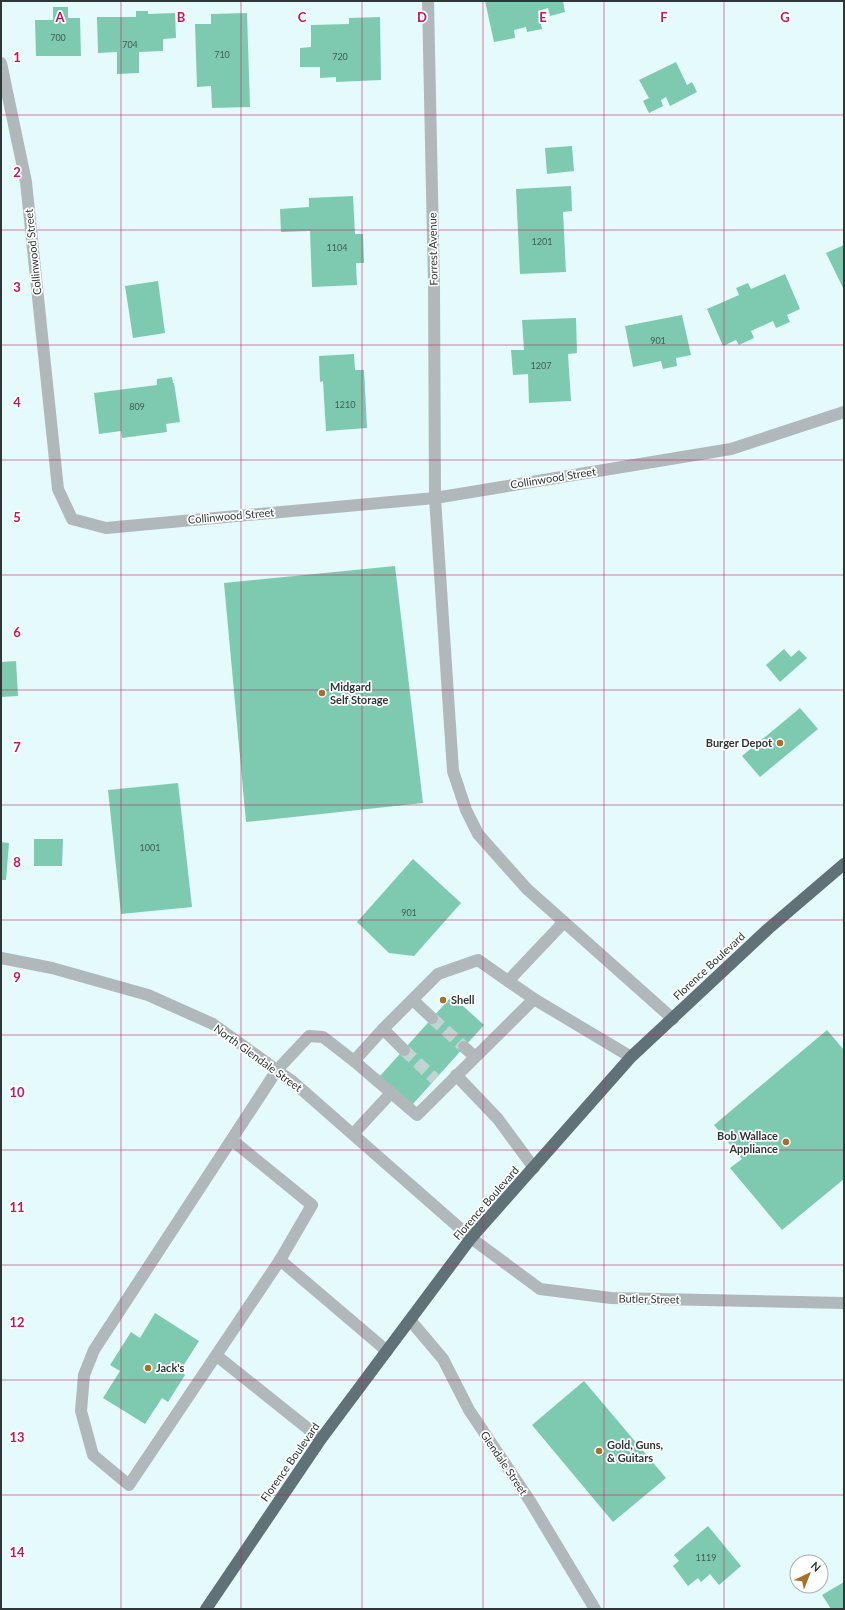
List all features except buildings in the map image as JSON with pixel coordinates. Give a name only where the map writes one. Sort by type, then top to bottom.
[{"type":"highway","name":"Florence Boulevard","points":[[206,1609],[321,1439],[471,1238],[631,1057],[768,929],[844,864]]},
{"type":"street","name":"Forrest Avenue","points":[[428,1],[434,286],[435,498],[453,771],[466,810],[478,834],[527,889],[672,1018]]},
{"type":"street","name":"Collinwood Street","points":[[1,63],[26,182],[58,489],[72,519],[106,528],[435,498],[731,449],[844,412]]},
{"type":"street","points":[[508,981],[564,922]]},
{"type":"street","name":"North Glendale Street","points":[[1,958],[52,968],[148,995],[213,1024],[292,1080],[471,1238]]},
{"type":"street","points":[[354,1061],[383,1029],[438,974],[478,960],[534,999],[631,1057]]},
{"type":"street","points":[[232,1140],[312,1205],[280,1260],[129,1484],[93,1455],[81,1411],[84,1375],[94,1350],[277,1070],[309,1036],[323,1037],[354,1061],[417,1115],[439,1083],[456,1075],[534,999]]},
{"type":"street","points":[[413,1000],[432,1018]]},
{"type":"street","points":[[383,1029],[404,1050]]},
{"type":"street","points":[[464,1048],[474,1056]]},
{"type":"street","points":[[456,1075],[498,1119],[534,1168]]},
{"type":"street","points":[[353,1134],[391,1093]]},
{"type":"street","name":"Butler Street","points":[[471,1238],[540,1288],[611,1298],[844,1303]]},
{"type":"street","points":[[280,1260],[387,1351]]},
{"type":"street","name":"Glendale Street","points":[[410,1320],[444,1359],[469,1410],[530,1502],[595,1609]]},
{"type":"street","points":[[216,1356],[321,1439]]},
{"type":"tunnel","points":[[432,1018],[464,1047]]},
{"type":"tunnel","points":[[404,1050],[435,1079]]},
{"type":"place","name":"Midgard Self Storage","points":[[322,693]]},
{"type":"place","name":"Burger Depot","points":[[780,743]]},
{"type":"place","name":"Shell","points":[[443,1000]]},
{"type":"place","name":"Bob Wallace Appliance","points":[[786,1142]]},
{"type":"place","name":"Jack's","points":[[148,1368]]},
{"type":"place","name":"Gold, Guns, & Guitars","points":[[599,1451]]}]
